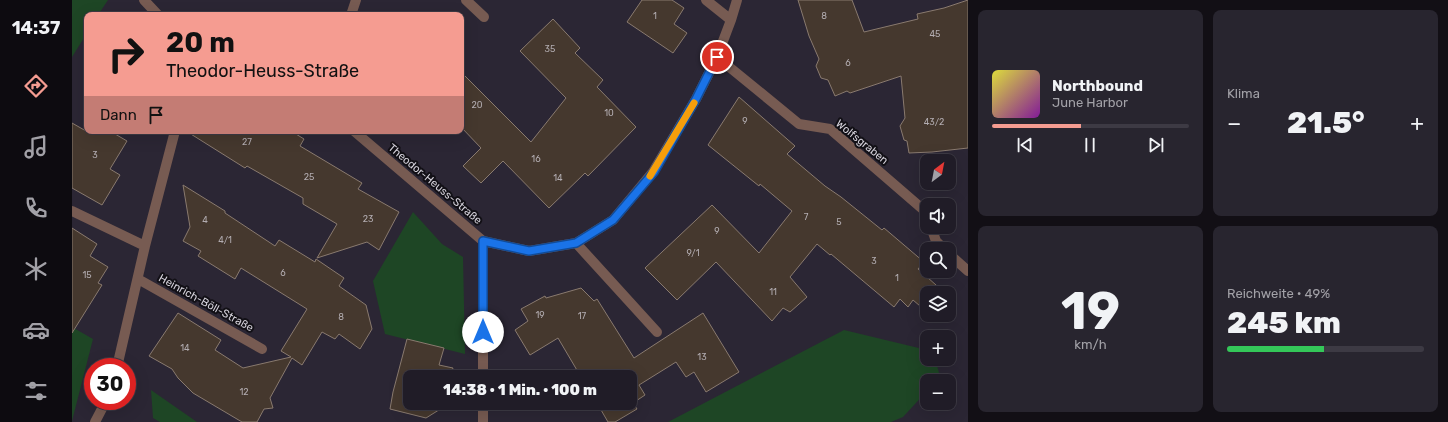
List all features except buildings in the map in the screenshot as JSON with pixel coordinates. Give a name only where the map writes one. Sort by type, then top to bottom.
[{"type":"street","points":[[144,0],[155,12]]},
{"type":"street","points":[[352,12],[356,0]]},
{"type":"street","points":[[466,0],[484,16]]},
{"type":"street","points":[[706,0],[731,20]]},
{"type":"street","name":"Theodor-Heuss-Straße","points":[[358,134],[483,241],[529,251],[576,243],[613,220],[654,172],[696,99],[717,57],[737,0]]},
{"type":"street","name":"Wolfsgraben","points":[[717,57],[799,124],[830,129],[920,207]]},
{"type":"street","points":[[118,358],[174,134]]},
{"type":"street","points":[[72,211],[145,246]]},
{"type":"street","points":[[483,241],[483,370]]},
{"type":"street","points":[[576,243],[657,332]]},
{"type":"street","points":[[956,260],[968,271]]},
{"type":"street","name":"Heinrich-Böll-Straße","points":[[138,279],[262,349]]},
{"type":"street","points":[[95,422],[101,410]]},
{"type":"street","points":[[483,410],[484,422]]},
{"type":"green space","points":[[72,0],[108,0],[100,12],[84,12],[84,38],[72,57]]},
{"type":"green space","points":[[413,212],[442,244],[463,257],[465,354],[385,334],[373,281]]},
{"type":"green space","points":[[72,327],[93,339],[88,358],[84,358],[84,374],[72,421]]},
{"type":"green space","points":[[844,330],[920,348],[920,366],[937,366],[939,374],[920,374],[920,399],[903,417],[891,422],[668,422]]},
{"type":"green space","points":[[151,390],[197,422],[160,422],[153,418]]},
{"type":"slow traffic","points":[[650,176],[654,172],[694,103]]},
{"type":"route","points":[[483,332],[483,241],[529,251],[576,243],[613,220],[654,172],[696,99],[717,57]]}]
